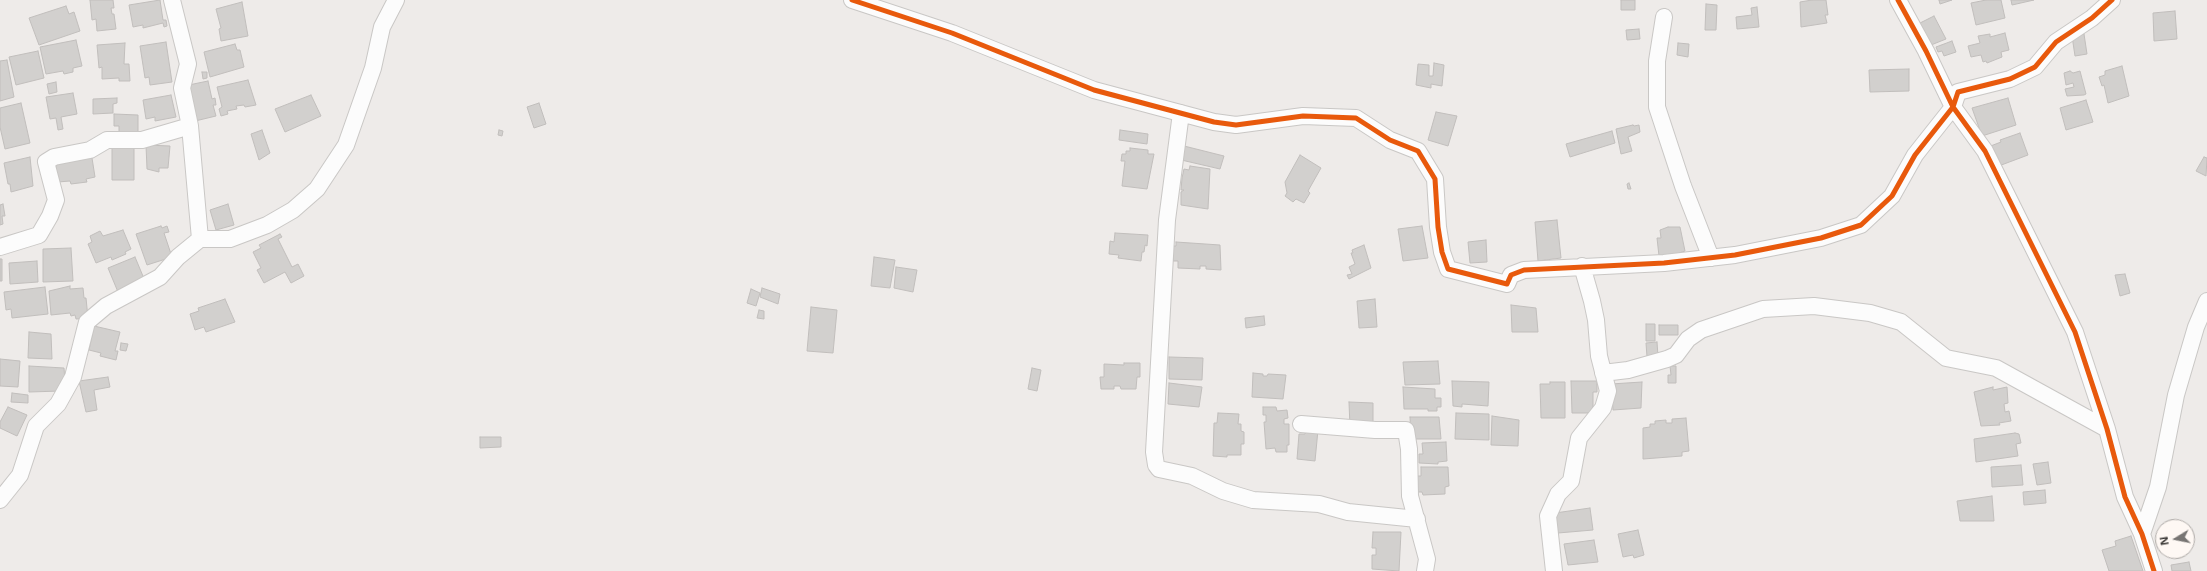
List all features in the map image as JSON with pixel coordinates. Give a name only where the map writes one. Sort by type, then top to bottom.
[{"type":"street","points":[[172,0],[188,64],[182,88],[190,126],[200,239]]},
{"type":"street","points":[[0,500],[20,475],[36,426],[58,404],[73,377],[87,322],[106,306],[160,278],[178,257],[200,239],[230,239],[267,225],[294,210],[317,189],[346,145],[373,68],[382,28],[396,0]]},
{"type":"street","points":[[852,0],[952,32],[1094,90],[1214,122],[1236,125],[1303,116],[1356,118],[1390,140],[1418,151],[1435,179],[1438,226],[1442,252],[1448,269],[1507,284],[1511,275],[1524,270],[1664,263],[1711,258],[1820,238],[1861,225],[1892,196],[1915,155],[1953,107],[1958,92],[2010,79],[2035,68],[2056,42],[2092,18],[2112,0]]},
{"type":"street","points":[[1898,0],[1926,51],[1953,107],[1985,150],[2075,332],[2107,429],[2125,497],[2142,534],[2154,571]]},
{"type":"street","points":[[1664,17],[1656,61],[1657,107],[1683,186],[1711,258]]},
{"type":"street","points":[[1181,113],[1167,220],[1154,452],[1156,465],[1159,469],[1192,476],[1223,491],[1253,500],[1319,504],[1348,512],[1417,519]]},
{"type":"street","points":[[0,247],[39,235],[50,216],[56,200],[46,162],[54,158],[90,150],[107,140],[142,140],[190,126]]},
{"type":"street","points":[[1554,571],[1548,516],[1558,494],[1571,481],[1579,438],[1603,408],[1608,391],[1599,356],[1596,320],[1582,266]]},
{"type":"street","points":[[2142,534],[2158,487],[2176,395],[2196,327],[2207,301]]},
{"type":"street","points":[[1603,373],[1628,370],[1663,361],[1676,355],[1688,338],[1701,330],[1762,309],[1814,306],[1870,313],[1901,322],[1946,358],[1996,368],[2107,429]]},
{"type":"street","points":[[1301,424],[1375,430],[1406,430],[1409,449],[1410,496],[1427,559],[1425,571]]},
{"type":"building","points":[[90,0],[113,0],[114,8],[111,8],[112,14],[114,14],[116,29],[97,31],[96,19],[92,20]]},
{"type":"building","points":[[160,0],[163,20],[166,20],[167,26],[164,27],[163,23],[143,28],[143,25],[133,27],[129,5]]},
{"type":"building","points":[[1621,0],[1635,0],[1635,10],[1621,10]]},
{"type":"building","points":[[1826,0],[1828,15],[1825,15],[1827,23],[1801,27],[1800,2]]},
{"type":"building","points":[[1939,0],[1952,0],[1940,4]]},
{"type":"building","points":[[1986,0],[2001,0],[2005,18],[1976,25],[1971,3]]},
{"type":"building","points":[[2011,0],[2034,0],[2012,5]]},
{"type":"building","points":[[242,2],[248,36],[221,41],[219,29],[221,28],[216,9]]},
{"type":"building","points":[[1706,4],[1717,5],[1716,30],[1705,30]]},
{"type":"building","points":[[66,6],[69,14],[74,12],[80,31],[39,45],[29,18]]},
{"type":"building","points":[[1757,7],[1759,27],[1737,29],[1736,17],[1752,15],[1751,8]]},
{"type":"building","points":[[2175,11],[2177,39],[2154,41],[2153,13]]},
{"type":"building","points":[[1934,16],[1946,39],[1931,45],[1928,38],[1925,38],[1920,23]]},
{"type":"building","points":[[1639,29],[1640,39],[1627,40],[1626,30]]},
{"type":"building","points":[[2005,33],[2009,50],[2001,52],[2002,57],[1987,63],[1986,61],[1983,62],[1981,55],[1971,57],[1968,46],[1980,43],[1978,36],[1990,34],[1990,37]]},
{"type":"building","points":[[2084,34],[2087,54],[2075,56],[2072,36]]},
{"type":"building","points":[[76,40],[82,66],[73,68],[73,72],[64,74],[63,71],[46,74],[40,47]]},
{"type":"building","points":[[1952,41],[1956,52],[1944,56],[1942,51],[1938,52],[1936,47]]},
{"type":"building","points":[[166,42],[172,82],[150,85],[149,77],[145,78],[140,46]]},
{"type":"building","points":[[125,43],[124,64],[129,64],[130,81],[119,81],[119,78],[102,79],[102,67],[99,68],[97,45]]},
{"type":"building","points":[[1678,43],[1689,44],[1688,57],[1677,55]]},
{"type":"building","points":[[235,44],[237,50],[240,50],[244,67],[210,77],[204,52]]},
{"type":"building","points":[[38,51],[44,78],[16,85],[9,57]]},
{"type":"building","points":[[7,60],[14,97],[0,101],[0,61]]},
{"type":"building","points":[[1434,63],[1444,65],[1442,86],[1431,84],[1431,88],[1416,85],[1418,64],[1429,65],[1429,76],[1433,76]]},
{"type":"building","points":[[2122,66],[2129,96],[2108,103],[2104,85],[2102,86],[2099,77],[2105,75],[2105,71]]},
{"type":"building","points":[[1909,69],[1909,91],[1870,92],[1869,70]]},
{"type":"building","points":[[2070,71],[2073,73],[2080,71],[2086,94],[2067,96],[2065,89],[2074,87],[2073,83],[2066,85],[2064,73]]},
{"type":"building","points":[[202,72],[207,72],[207,78],[203,79]]},
{"type":"building","points":[[248,80],[256,105],[245,107],[244,105],[236,106],[237,109],[227,111],[228,114],[221,116],[219,109],[222,107],[217,87]]},
{"type":"building","points":[[208,81],[212,99],[215,98],[216,105],[213,105],[216,116],[191,122],[184,86]]},
{"type":"building","points":[[56,82],[57,92],[49,94],[47,84]]},
{"type":"building","points":[[73,93],[77,114],[61,117],[63,129],[58,130],[56,118],[50,119],[46,97]]},
{"type":"building","points":[[171,95],[176,117],[155,121],[155,117],[146,119],[143,100]]},
{"type":"building","points":[[311,95],[321,116],[285,132],[275,109]]},
{"type":"building","points":[[117,98],[117,103],[113,104],[113,113],[93,114],[93,99]]},
{"type":"building","points":[[2008,98],[2016,125],[1982,136],[1972,108]]},
{"type":"building","points":[[2086,100],[2093,122],[2066,130],[2060,108]]},
{"type":"building","points":[[21,103],[30,143],[5,149],[0,127],[0,108]]},
{"type":"building","points":[[539,103],[546,124],[534,128],[527,107]]},
{"type":"building","points":[[1436,112],[1457,116],[1448,146],[1428,140]]},
{"type":"building","points":[[114,114],[138,115],[138,138],[119,138],[119,126],[114,126]]},
{"type":"building","points":[[1639,125],[1640,132],[1628,137],[1632,151],[1621,154],[1616,129]]},
{"type":"building","points":[[262,130],[270,153],[259,160],[251,134]]},
{"type":"building","points":[[499,130],[503,131],[502,136],[498,135]]},
{"type":"building","points":[[1120,130],[1148,134],[1147,144],[1119,140]]},
{"type":"building","points":[[1612,131],[1615,143],[1570,157],[1566,144]]},
{"type":"building","points":[[2020,133],[2028,155],[1996,167],[1988,147],[2001,142],[2000,140]]},
{"type":"building","points":[[112,143],[134,143],[134,180],[112,180]]},
{"type":"building","points":[[146,145],[170,146],[168,168],[159,168],[159,172],[147,169]]},
{"type":"building","points":[[1180,145],[1224,156],[1220,169],[1177,159]]},
{"type":"building","points":[[1130,148],[1148,150],[1148,154],[1154,154],[1147,189],[1122,186],[1125,161],[1121,161],[1122,154],[1126,154],[1126,151],[1130,151]]},
{"type":"building","points":[[1300,155],[1321,168],[1308,191],[1310,193],[1304,203],[1296,199],[1293,202],[1285,196],[1287,193],[1285,182]]},
{"type":"building","points":[[30,157],[33,186],[11,192],[4,163]]},
{"type":"building","points":[[2204,157],[2207,158],[2206,176],[2196,171]]},
{"type":"building","points":[[92,158],[95,177],[86,179],[87,182],[71,184],[70,181],[58,182],[55,161]]},
{"type":"building","points":[[1190,166],[1210,169],[1208,209],[1181,205],[1181,192],[1184,190],[1181,190],[1184,169],[1189,170]]},
{"type":"building","points":[[1629,183],[1631,189],[1628,189],[1627,184]]},
{"type":"building","points":[[3,204],[5,216],[2,216],[3,224],[0,225],[0,205]]},
{"type":"building","points":[[228,204],[234,225],[216,230],[210,210]]},
{"type":"building","points":[[1557,220],[1561,258],[1538,261],[1535,222]]},
{"type":"building","points":[[161,226],[162,228],[167,226],[169,232],[164,233],[172,257],[147,265],[136,234]]},
{"type":"building","points":[[1422,226],[1428,258],[1403,261],[1398,229]]},
{"type":"building","points":[[1668,227],[1680,227],[1685,251],[1679,253],[1679,255],[1659,256],[1657,238],[1661,238],[1660,230]]},
{"type":"building","points":[[123,230],[131,249],[125,252],[126,254],[112,260],[111,257],[96,263],[88,244],[92,242],[90,236],[100,231],[103,236]]},
{"type":"building","points":[[1115,233],[1148,235],[1147,246],[1145,245],[1144,252],[1142,252],[1141,261],[1118,258],[1119,255],[1109,254],[1110,241],[1114,242]]},
{"type":"building","points":[[280,234],[282,237],[278,239],[292,267],[298,264],[304,276],[291,283],[285,272],[264,283],[257,270],[261,268],[253,252],[261,248],[259,245]]},
{"type":"building","points":[[1486,240],[1487,262],[1470,263],[1468,242]]},
{"type":"building","points":[[1176,242],[1220,245],[1221,270],[1206,269],[1206,266],[1200,266],[1200,269],[1178,268],[1178,261],[1173,261],[1173,246],[1176,246]]},
{"type":"building","points":[[1364,245],[1371,268],[1349,279],[1347,275],[1352,274],[1349,267],[1355,264],[1351,253],[1353,253],[1352,250]]},
{"type":"building","points":[[71,248],[73,281],[43,282],[43,249]]},
{"type":"building","points":[[135,257],[145,281],[118,292],[108,268]]},
{"type":"building","points":[[874,257],[895,260],[890,288],[871,286]]},
{"type":"building","points":[[0,259],[2,259],[2,281],[0,281]]},
{"type":"building","points":[[37,261],[38,282],[10,284],[9,263]]},
{"type":"building","points":[[896,267],[917,270],[913,292],[894,288]]},
{"type":"building","points":[[2125,274],[2130,293],[2120,296],[2115,275]]},
{"type":"building","points":[[70,286],[70,289],[83,288],[84,298],[86,298],[88,318],[76,319],[75,315],[71,316],[70,313],[51,315],[49,291]]},
{"type":"building","points":[[45,287],[48,314],[12,318],[11,309],[6,310],[4,292]]},
{"type":"building","points":[[762,288],[780,294],[778,304],[760,297]]},
{"type":"building","points":[[751,289],[760,293],[756,306],[747,303]]},
{"type":"building","points":[[225,299],[235,322],[206,332],[204,327],[195,330],[190,314],[199,311],[198,308]]},
{"type":"building","points":[[1375,299],[1377,327],[1359,328],[1357,301]]},
{"type":"building","points":[[1511,305],[1536,308],[1538,332],[1512,332]]},
{"type":"building","points":[[811,307],[837,310],[833,353],[807,351]]},
{"type":"building","points":[[759,310],[764,311],[764,319],[757,318]]},
{"type":"building","points":[[1264,316],[1265,325],[1246,328],[1245,318]]},
{"type":"building","points":[[1646,324],[1655,324],[1655,341],[1646,341]]},
{"type":"building","points":[[1659,325],[1678,325],[1678,335],[1659,335]]},
{"type":"building","points":[[94,326],[120,332],[115,351],[118,351],[116,360],[100,356],[101,353],[89,350]]},
{"type":"building","points":[[29,332],[51,334],[52,359],[28,358]]},
{"type":"building","points":[[1657,342],[1658,356],[1647,357],[1646,343]]},
{"type":"building","points":[[121,343],[128,344],[126,351],[120,350]]},
{"type":"building","points":[[1169,357],[1203,358],[1202,380],[1169,379]]},
{"type":"building","points":[[0,359],[20,361],[18,387],[0,386]]},
{"type":"building","points":[[1438,361],[1440,384],[1405,385],[1403,362]]},
{"type":"building","points":[[1124,363],[1140,363],[1140,377],[1137,377],[1136,389],[1121,389],[1120,386],[1114,386],[1114,389],[1101,389],[1100,377],[1104,377],[1104,364],[1124,365]]},
{"type":"building","points":[[29,366],[64,368],[65,381],[61,381],[61,391],[29,392]]},
{"type":"building","points":[[1670,366],[1676,366],[1676,383],[1668,383],[1668,375],[1671,375]]},
{"type":"building","points":[[1032,368],[1041,370],[1037,391],[1028,389]]},
{"type":"building","points":[[1253,373],[1263,374],[1263,376],[1267,376],[1268,374],[1286,375],[1283,399],[1252,397]]},
{"type":"building","points":[[108,377],[110,387],[94,390],[97,410],[86,412],[79,381]]},
{"type":"building","points":[[1452,381],[1489,382],[1488,406],[1462,404],[1462,407],[1453,406]]},
{"type":"building","points":[[1571,381],[1597,381],[1597,392],[1593,392],[1593,413],[1572,413]]},
{"type":"building","points":[[1550,382],[1565,382],[1565,418],[1541,418],[1540,384],[1550,384]]},
{"type":"building","points":[[1642,382],[1641,408],[1613,410],[1611,384]]},
{"type":"building","points":[[1169,383],[1202,387],[1199,407],[1168,404]]},
{"type":"building","points":[[1403,387],[1435,389],[1435,398],[1441,398],[1441,407],[1437,407],[1437,411],[1428,411],[1428,409],[1404,409]]},
{"type":"building","points":[[1993,387],[1993,390],[2007,387],[2008,403],[2004,404],[2005,412],[2009,411],[2011,421],[1999,423],[2000,425],[1981,426],[1974,392]]},
{"type":"building","points":[[12,393],[28,395],[28,403],[11,402]]},
{"type":"building","points":[[1349,402],[1373,403],[1373,427],[1350,427]]},
{"type":"building","points":[[8,407],[27,415],[17,436],[0,428],[0,422]]},
{"type":"building","points":[[1263,407],[1276,407],[1277,411],[1287,410],[1288,418],[1284,419],[1284,424],[1289,424],[1289,445],[1287,445],[1287,452],[1276,452],[1275,448],[1266,449],[1264,422],[1266,422],[1266,415],[1263,415]]},
{"type":"building","points":[[1218,413],[1239,414],[1238,424],[1241,424],[1241,431],[1244,432],[1244,444],[1241,444],[1241,455],[1227,455],[1227,457],[1213,456],[1214,423],[1217,423]]},
{"type":"building","points":[[1456,413],[1489,414],[1489,440],[1455,439]]},
{"type":"building","points":[[1492,416],[1519,420],[1518,446],[1491,445]]},
{"type":"building","points":[[1410,417],[1439,417],[1441,439],[1411,439]]},
{"type":"building","points":[[1686,418],[1689,451],[1682,452],[1682,456],[1643,459],[1643,428],[1650,427],[1650,424],[1655,424],[1655,421],[1666,420],[1666,423],[1672,423],[1672,419]]},
{"type":"building","points":[[1306,429],[1318,430],[1315,461],[1297,459],[1299,434],[1305,434]]},
{"type":"building","points":[[2015,433],[2019,434],[2021,443],[2016,444],[2018,456],[1976,462],[1974,439]]},
{"type":"building","points":[[480,437],[501,437],[501,447],[480,448]]},
{"type":"building","points":[[1446,442],[1447,461],[1438,462],[1438,464],[1419,463],[1419,454],[1423,454],[1422,443]]},
{"type":"building","points":[[2048,462],[2051,483],[2037,485],[2033,464]]},
{"type":"building","points":[[2021,465],[2023,485],[1992,487],[1991,467]]},
{"type":"building","points":[[1421,467],[1448,467],[1449,486],[1445,487],[1445,494],[1423,495],[1422,492],[1413,492],[1412,476],[1421,476]]},
{"type":"building","points":[[2045,490],[2046,503],[2024,505],[2023,492]]},
{"type":"building","points":[[1992,496],[1994,521],[1960,521],[1957,501]]},
{"type":"building","points":[[1590,508],[1593,530],[1558,533],[1555,513]]},
{"type":"building","points":[[1638,530],[1644,555],[1634,558],[1633,555],[1623,557],[1618,534]]},
{"type":"building","points":[[1373,532],[1401,532],[1399,571],[1372,569],[1372,555],[1376,555],[1376,548],[1372,548]]},
{"type":"building","points":[[2131,536],[2143,571],[2109,571],[2102,550],[2116,546],[2115,541]]},
{"type":"building","points":[[1594,540],[1598,562],[1568,565],[1564,544]]},
{"type":"building","points":[[2189,562],[2191,571],[2172,571],[2171,565]]},
{"type":"cycle path","points":[[852,0],[952,33],[1094,90],[1214,122],[1236,125],[1303,116],[1356,118],[1390,140],[1418,151],[1435,179],[1438,227],[1442,252],[1448,269],[1507,284],[1511,275],[1524,270],[1664,263],[1735,255],[1821,238],[1861,225],[1892,196],[1915,155],[1953,107],[1958,92],[2010,79],[2035,67],[2056,42],[2092,18],[2112,0]]},
{"type":"cycle path","points":[[1898,0],[1926,51],[1953,107],[1985,151],[2075,332],[2107,429],[2125,497],[2142,534],[2154,571]]}]
